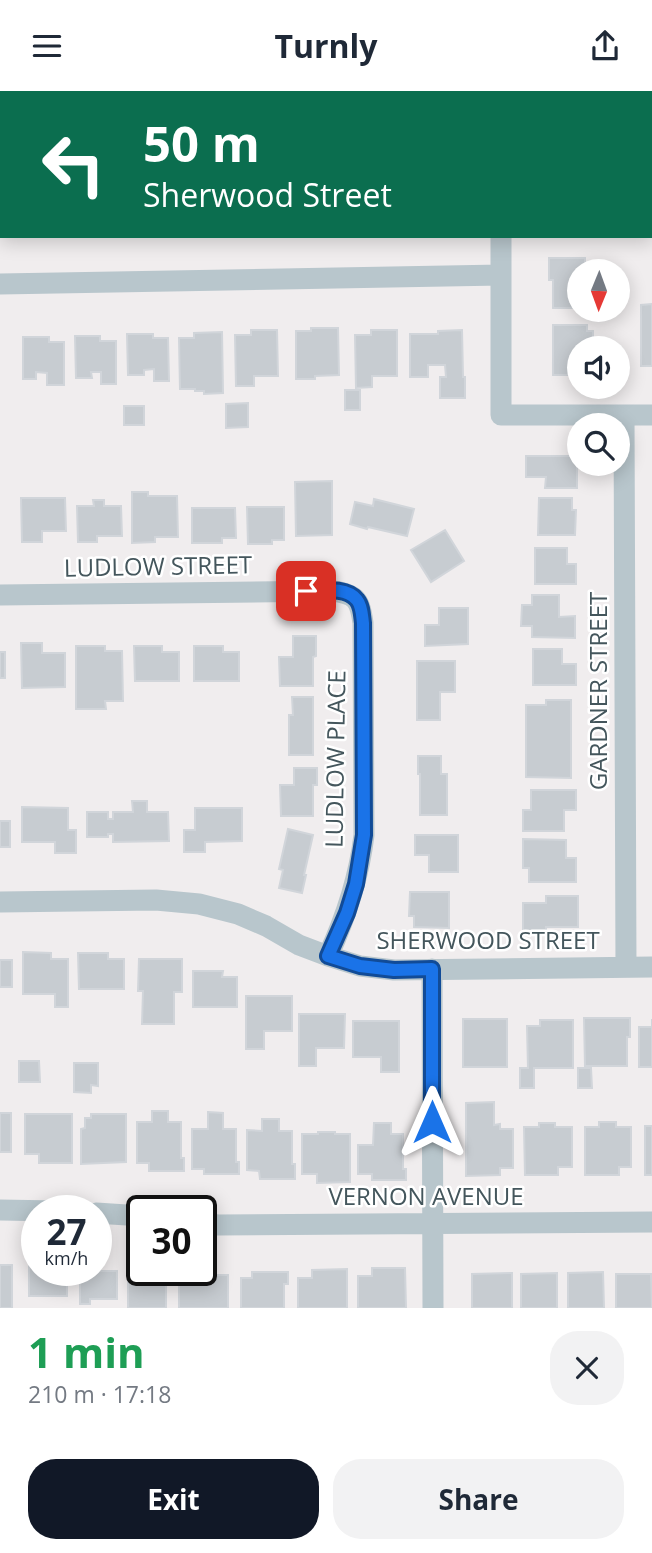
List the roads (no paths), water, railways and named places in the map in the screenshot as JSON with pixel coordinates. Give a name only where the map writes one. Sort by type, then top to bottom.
[{"type":"street","points":[[501,238],[501,415],[567,415]]},
{"type":"street","points":[[0,284],[501,275]]},
{"type":"street","points":[[630,415],[652,415]]},
{"type":"street","name":"GARDNER STREET","points":[[624,476],[626,967]]},
{"type":"street","name":"LUDLOW STREET","points":[[0,595],[333,591],[347,593],[357,600]]},
{"type":"street","name":"LUDLOW PLACE","points":[[328,956],[347,913],[356,884],[364,835],[363,623],[357,600]]},
{"type":"street","name":"SHERWOOD STREET","points":[[0,902],[156,900],[199,904],[238,914],[299,945],[328,956],[360,966],[394,970],[652,967]]},
{"type":"street","points":[[432,969],[433,1308]]},
{"type":"street","points":[[0,1210],[21,1210]]},
{"type":"street","name":"VERNON AVENUE","points":[[217,1224],[652,1222]]}]
